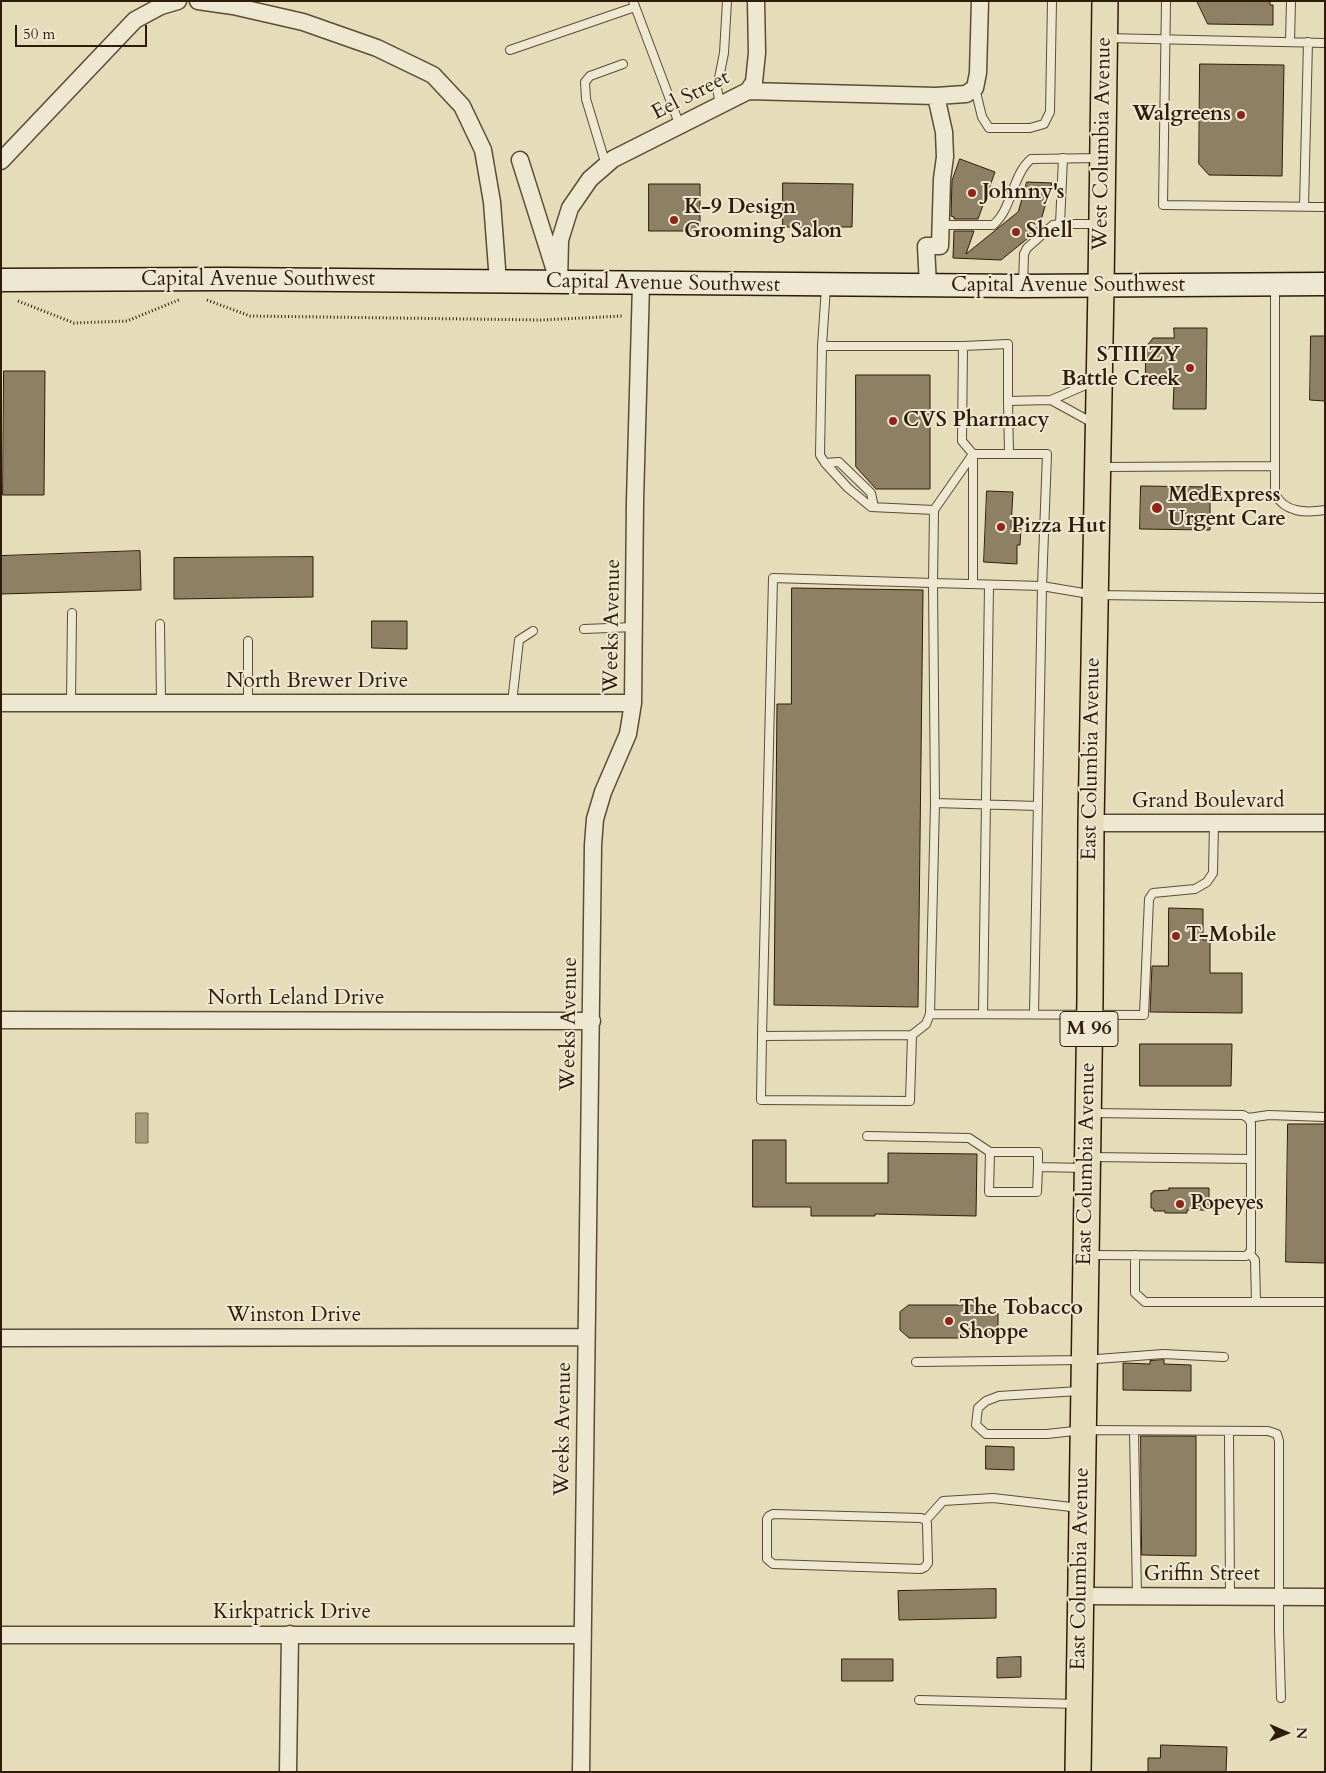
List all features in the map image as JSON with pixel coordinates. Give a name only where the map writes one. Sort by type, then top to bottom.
[{"type":"main road","name":"West Columbia Avenue","points":[[1101,286],[1105,1]]},
{"type":"main road","name":"Capital Avenue Southwest","points":[[6,289],[226,279],[928,286],[1325,284]]},
{"type":"main road","name":"East Columbia Avenue","points":[[1078,1772],[1090,1016],[1091,823],[1101,286]]},
{"type":"street","points":[[1,161],[135,20],[161,6],[178,1]]},
{"type":"street","points":[[198,1],[233,6],[303,22],[377,48],[433,76],[462,106],[483,150],[492,202],[498,282]]},
{"type":"street","points":[[748,91],[754,82],[757,53],[756,1]]},
{"type":"street","points":[[975,88],[978,72],[980,1]]},
{"type":"street","name":"Eel Street","points":[[559,283],[560,240],[570,208],[590,179],[613,159],[748,91],[936,96],[966,94],[975,88]]},
{"type":"street","points":[[928,286],[926,246],[940,246],[942,179],[945,157],[944,132],[936,96]]},
{"type":"street","points":[[520,160],[559,283]]},
{"type":"street","name":"Weeks Avenue","points":[[581,1772],[593,845],[595,818],[603,792],[628,734],[633,703],[641,284]]},
{"type":"street","name":"North Brewer Drive","points":[[1,703],[633,703]]},
{"type":"street","name":"Grand Boulevard","points":[[1091,823],[1325,823]]},
{"type":"street","name":"North Leland Drive","points":[[1,1020],[592,1021]]},
{"type":"street","name":"Winston Drive","points":[[1,1338],[586,1338]]},
{"type":"street","name":"Griffin Street","points":[[1080,1596],[1325,1597]]},
{"type":"street","points":[[288,1772],[290,1634]]},
{"type":"street","name":"Kirkpatrick Drive","points":[[1,1635],[582,1635]]},
{"type":"lane","points":[[720,106],[717,88],[724,53],[727,1]]},
{"type":"lane","points":[[975,88],[982,117],[989,128],[1030,128],[1044,124],[1050,112],[1052,1]]},
{"type":"lane","points":[[1166,1],[1163,205],[1325,207]]},
{"type":"lane","points":[[1290,42],[1291,1]]},
{"type":"lane","points":[[510,50],[634,4],[680,126]]},
{"type":"lane","points":[[1104,38],[1325,43]]},
{"type":"lane","points":[[1304,206],[1308,42]]},
{"type":"lane","points":[[606,165],[586,99],[585,82],[590,76],[623,64]]},
{"type":"lane","points":[[1060,224],[1063,158]]},
{"type":"lane","points":[[940,225],[993,225],[1003,211],[1024,164],[1031,159],[1102,158]]},
{"type":"lane","points":[[1022,286],[1024,254],[1027,248],[1053,225],[1102,224]]},
{"type":"lane","points":[[1275,284],[1275,494],[1279,501],[1298,511],[1325,510]]},
{"type":"lane","points":[[826,285],[822,346],[820,455],[848,488],[871,507],[934,510]]},
{"type":"lane","points":[[822,346],[963,346],[1008,344],[1009,454]]},
{"type":"lane","points":[[963,346],[962,441],[973,454],[973,584]]},
{"type":"lane","points":[[1008,401],[1051,400],[1100,379]]},
{"type":"lane","points":[[1051,400],[1099,426]]},
{"type":"lane","points":[[973,454],[1048,454],[1042,586],[1034,1014]]},
{"type":"lane","points":[[762,1036],[912,1035],[926,1024],[930,1014],[935,803],[934,510],[973,454]]},
{"type":"lane","points":[[825,463],[839,462],[872,493],[874,507]]},
{"type":"lane","points":[[1098,467],[1275,466]]},
{"type":"lane","points":[[912,1035],[910,1101],[761,1100],[773,578],[1042,586],[1095,595],[1325,598]]},
{"type":"lane","points":[[983,1014],[990,585]]},
{"type":"lane","points":[[71,703],[72,613]]},
{"type":"lane","points":[[160,624],[161,703]]},
{"type":"lane","points":[[584,629],[634,627]]},
{"type":"lane","points":[[512,703],[518,640],[533,631]]},
{"type":"lane","points":[[248,641],[248,703]]},
{"type":"lane","points":[[935,803],[1038,806]]},
{"type":"lane","points":[[930,1014],[1144,1015],[1149,899],[1153,893],[1195,889],[1207,882],[1213,873],[1214,823]]},
{"type":"lane","points":[[1088,1113],[1243,1115],[1248,1118],[1251,1123],[1250,1254],[1255,1260],[1256,1302]]},
{"type":"lane","points":[[1248,1118],[1269,1114],[1325,1117]]},
{"type":"lane","points":[[867,1136],[969,1138],[990,1152],[1038,1152],[1037,1192],[989,1192],[990,1152]]},
{"type":"lane","points":[[1038,1167],[1087,1163],[1251,1160]]},
{"type":"lane","points":[[1086,1255],[1246,1256],[1250,1254]]},
{"type":"lane","points":[[1135,1255],[1136,1293],[1145,1302],[1325,1302]]},
{"type":"lane","points":[[916,1362],[1084,1360],[1163,1354],[1224,1357]]},
{"type":"lane","points":[[1084,1390],[999,1396],[986,1401],[978,1408],[976,1425],[986,1434],[1047,1434],[1083,1430],[1268,1431],[1277,1434],[1279,1441],[1281,1698]]},
{"type":"lane","points":[[1134,1431],[1138,1596]]},
{"type":"lane","points":[[1229,1432],[1230,1596]]},
{"type":"lane","points":[[926,1520],[943,1501],[993,1498],[1082,1508]]},
{"type":"lane","points":[[773,1514],[921,1518],[926,1520],[928,1563],[921,1569],[773,1564],[767,1559],[767,1519],[773,1514]]},
{"type":"lane","points":[[919,1700],[1079,1704]]},
{"type":"path","points":[[6,289],[49,313],[74,323],[127,321],[182,299],[189,299]]},
{"type":"path","points":[[204,299],[250,316],[541,320],[623,316]]},
{"type":"shaded area","points":[[136,1113],[148,1113],[148,1143],[136,1143]]},
{"type":"building","points":[[1197,1],[1270,1],[1270,5],[1273,5],[1273,25],[1208,24]]},
{"type":"building","name":"Walgreens","points":[[1200,64],[1284,65],[1282,176],[1209,175],[1199,164]]},
{"type":"building","points":[[960,159],[995,172],[978,219],[954,219],[951,216],[952,181]]},
{"type":"building","points":[[1027,182],[1052,183],[1038,230],[1001,260],[953,258],[954,231],[974,231],[966,254],[1018,212]]},
{"type":"building","points":[[783,183],[853,184],[852,227],[783,227]]},
{"type":"building","points":[[649,184],[700,184],[700,231],[649,231]]},
{"type":"building","name":"STIIIZY Battle Creek","points":[[1174,328],[1207,328],[1206,409],[1173,409],[1174,385],[1145,385],[1146,347],[1153,338],[1174,338]]},
{"type":"building","points":[[1311,336],[1325,336],[1325,401],[1310,400]]},
{"type":"building","points":[[4,371],[45,371],[44,495],[3,495]]},
{"type":"building","name":"CVS Pharmacy","points":[[856,375],[930,375],[930,489],[876,489],[856,467]]},
{"type":"building","points":[[1141,486],[1210,487],[1210,530],[1140,529]]},
{"type":"building","name":"Pizza Hut","points":[[987,491],[1013,492],[1011,527],[1021,528],[1020,545],[1017,545],[1017,564],[984,562]]},
{"type":"building","points":[[140,551],[141,590],[1,594],[1,556]]},
{"type":"building","points":[[313,557],[313,597],[174,599],[174,558]]},
{"type":"building","points":[[792,588],[923,590],[918,1007],[774,1005],[777,704],[791,704]]},
{"type":"building","points":[[372,621],[407,621],[407,649],[372,648]]},
{"type":"building","points":[[1169,908],[1203,909],[1203,940],[1210,940],[1210,973],[1242,973],[1242,1013],[1150,1012],[1152,966],[1168,966]]},
{"type":"building","points":[[1140,1044],[1232,1044],[1231,1086],[1140,1086]]},
{"type":"building","points":[[1288,1124],[1325,1124],[1325,1263],[1286,1262]]},
{"type":"building","points":[[753,1140],[786,1140],[786,1183],[888,1183],[888,1153],[977,1154],[976,1216],[875,1214],[875,1216],[811,1216],[811,1207],[753,1207]]},
{"type":"building","name":"Popeyes","points":[[1169,1188],[1209,1188],[1209,1210],[1187,1210],[1187,1213],[1154,1211],[1151,1208],[1151,1193],[1153,1191],[1169,1190]]},
{"type":"building","name":"The Tobacco Shoppe","points":[[909,1305],[990,1305],[998,1313],[998,1330],[990,1338],[909,1338],[900,1330],[900,1312]]},
{"type":"building","points":[[1164,1360],[1164,1364],[1191,1365],[1191,1391],[1123,1390],[1123,1363],[1150,1364],[1150,1361]]},
{"type":"building","points":[[1141,1436],[1196,1436],[1196,1556],[1142,1555]]},
{"type":"building","points":[[986,1446],[1014,1447],[1014,1470],[986,1469]]},
{"type":"building","points":[[996,1589],[996,1618],[899,1620],[898,1591]]},
{"type":"building","points":[[1021,1657],[1021,1677],[997,1678],[997,1658]]},
{"type":"building","points":[[842,1659],[893,1659],[893,1681],[842,1681]]},
{"type":"building","points":[[1161,1745],[1227,1747],[1226,1772],[1148,1772],[1148,1758],[1160,1758]]},
{"type":"place","name":"Walgreens","points":[[1241,115]]},
{"type":"place","name":"Johnny's","points":[[972,193]]},
{"type":"place","name":"K-9 Design Grooming Salon","points":[[674,220]]},
{"type":"place","name":"Shell","points":[[1016,232]]},
{"type":"place","name":"STIIIZY Battle Creek","points":[[1190,368]]},
{"type":"place","name":"CVS Pharmacy","points":[[893,421]]},
{"type":"place","name":"MedExpress Urgent Care","points":[[1157,508]]},
{"type":"place","name":"Pizza Hut","points":[[1001,527]]},
{"type":"place","name":"T-Mobile","points":[[1176,936]]},
{"type":"place","name":"Popeyes","points":[[1180,1204]]},
{"type":"place","name":"The Tobacco Shoppe","points":[[949,1321]]}]
